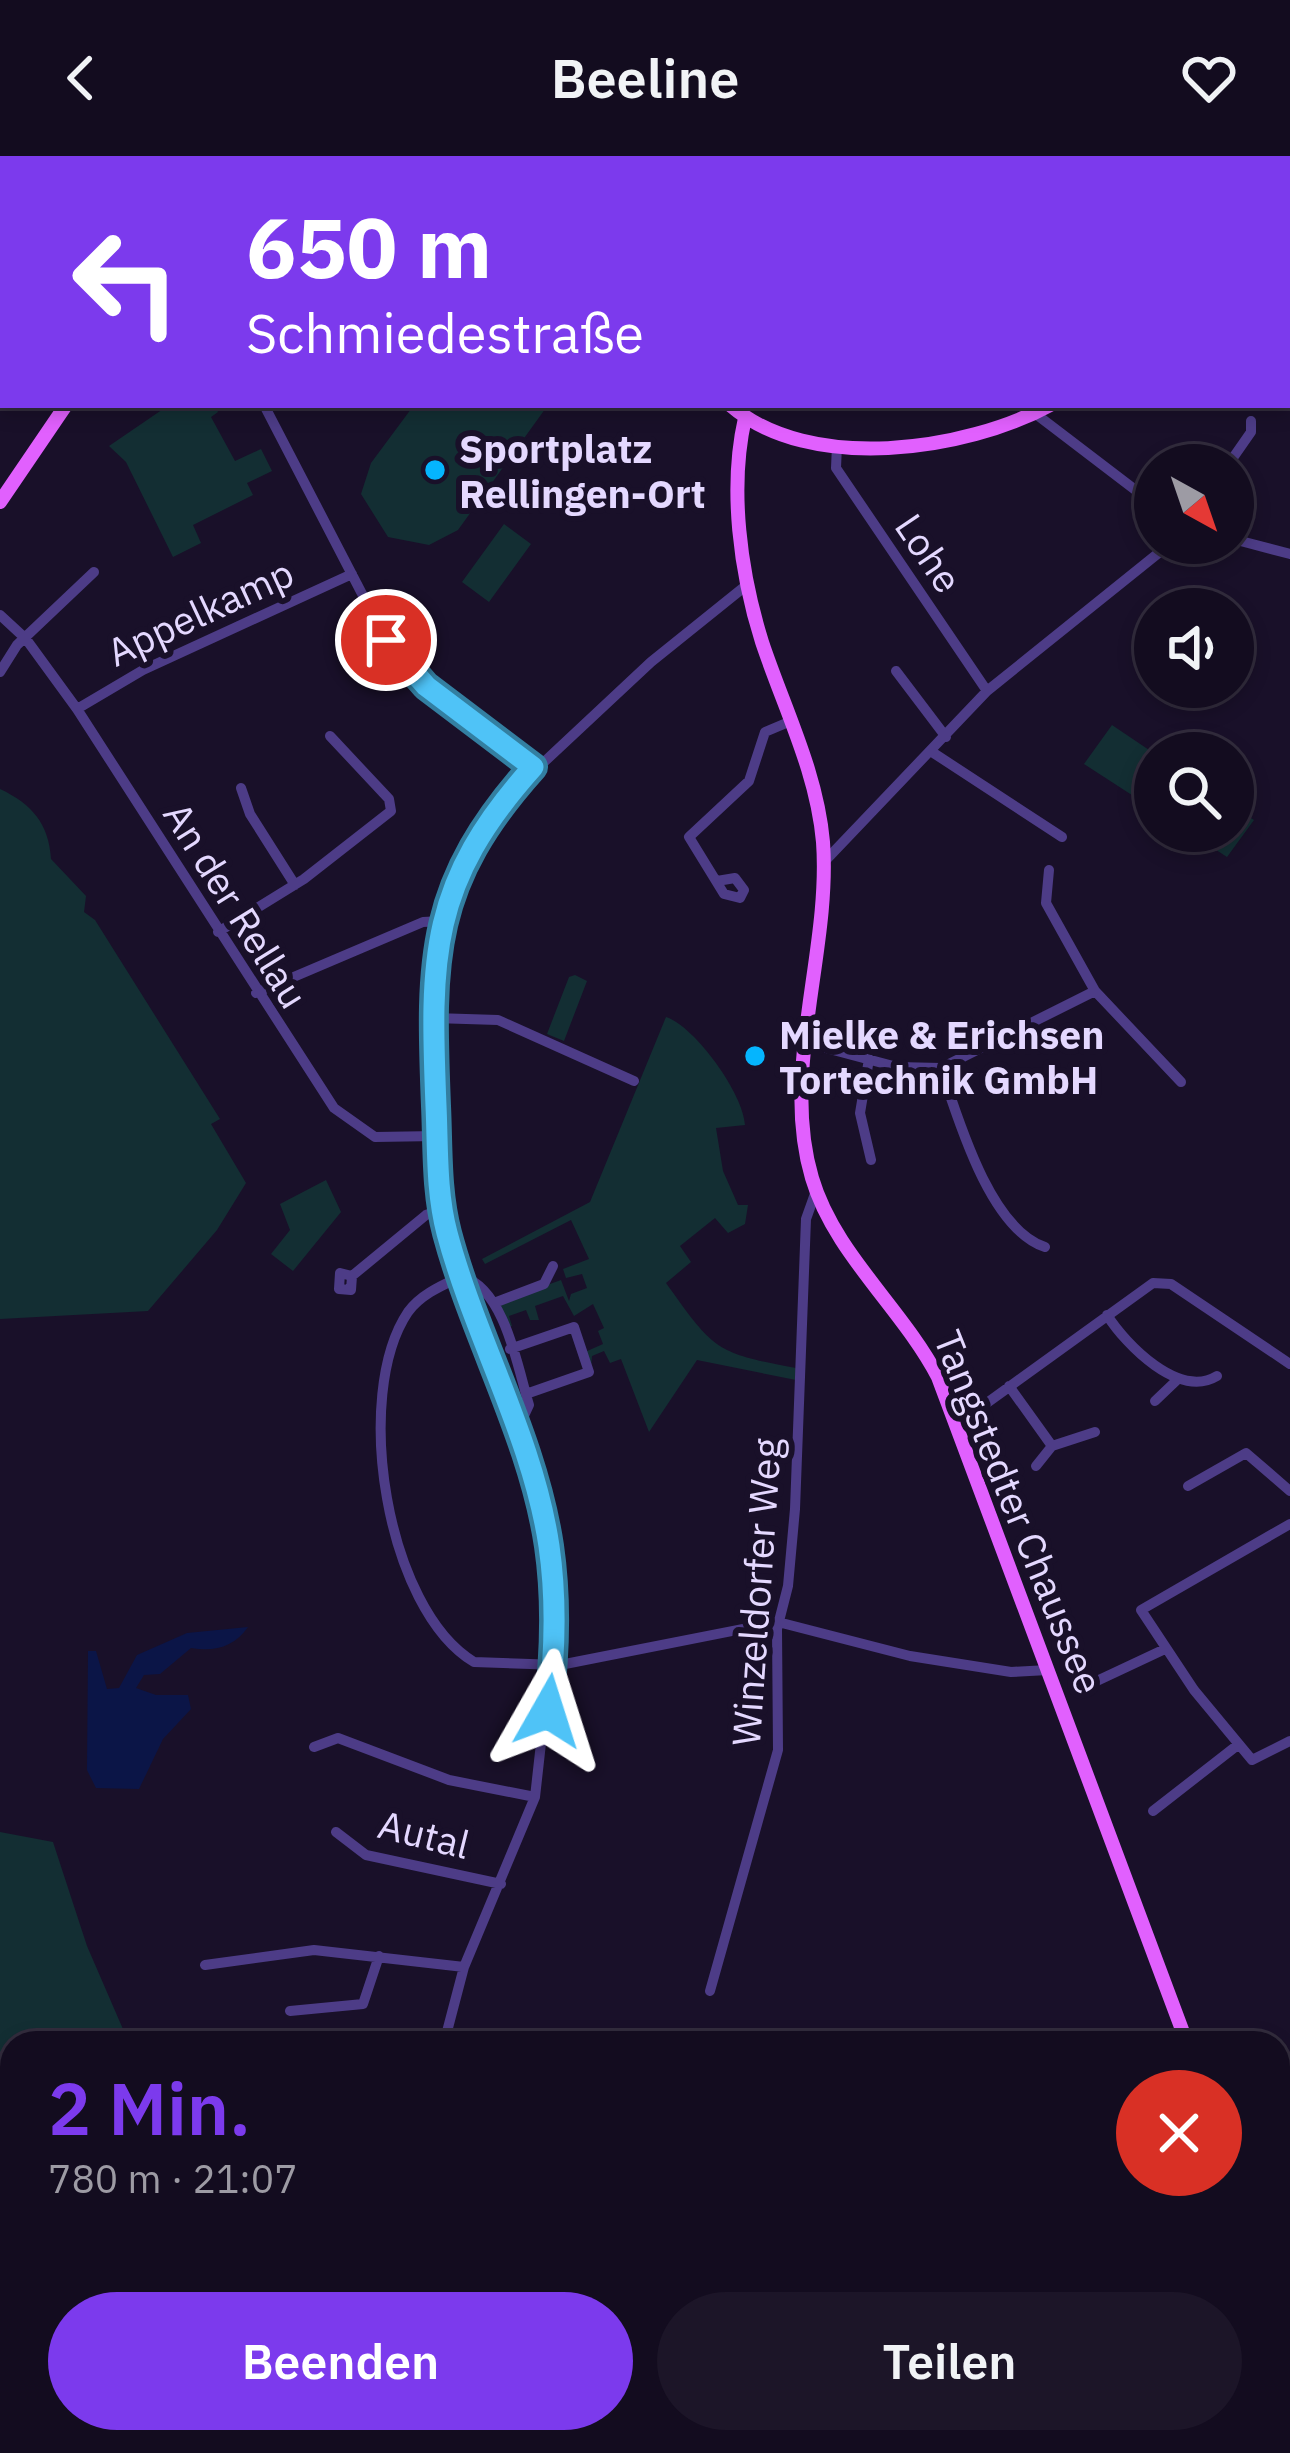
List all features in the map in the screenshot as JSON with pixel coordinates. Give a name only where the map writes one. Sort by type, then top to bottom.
[{"type":"main road","points":[[0,502],[64,408]]},
{"type":"main road","points":[[733,408],[745,418],[837,445],[945,442],[1029,409]]},
{"type":"main road","name":"Tangstedter Chaussee","points":[[745,418],[736,471],[748,584],[818,808],[824,862],[803,1124],[816,1191],[841,1237],[916,1334],[954,1420],[1183,2031]]},
{"type":"street","points":[[266,408],[386,640],[426,686],[533,767]]},
{"type":"street","points":[[1029,409],[1134,489]]},
{"type":"street","points":[[1243,444],[1251,432],[1251,421]]},
{"type":"street","name":"Lohe","points":[[837,445],[836,468],[987,691]]},
{"type":"street","points":[[1254,545],[1290,554]]},
{"type":"street","points":[[824,862],[987,691],[1145,564]]},
{"type":"street","points":[[0,672],[26,639],[94,572]]},
{"type":"street","name":"Appelkamp","points":[[76,709],[143,670],[352,574]]},
{"type":"street","points":[[447,2031],[464,1967],[535,1797],[554,1666],[549,1544],[442,1209],[434,954],[442,921],[474,844],[533,767],[683,634],[748,584]]},
{"type":"street","name":"An der Rellau","points":[[0,614],[26,639],[76,709],[256,993],[345,1120],[375,1137],[437,1136]]},
{"type":"street","points":[[896,671],[946,737]]},
{"type":"street","points":[[717,881],[689,837],[749,781],[765,732],[791,721]]},
{"type":"street","points":[[218,932],[295,885],[391,811],[389,799],[330,736]]},
{"type":"street","points":[[932,752],[1062,837]]},
{"type":"street","points":[[241,788],[250,814],[295,885]]},
{"type":"street","points":[[1049,870],[1046,903],[1095,991],[1181,1082]]},
{"type":"street","points":[[256,993],[423,922],[442,921]]},
{"type":"street","points":[[807,1043],[896,1067],[941,1068],[976,1055],[1095,991]]},
{"type":"street","points":[[434,1018],[499,1021],[634,1081]]},
{"type":"street","points":[[869,1059],[860,1113],[871,1160]]},
{"type":"street","points":[[941,1068],[982,1174],[1026,1241],[1045,1247]]},
{"type":"street","name":"Winzeldorfer Weg","points":[[710,1990],[778,1750],[778,1622],[793,1528],[806,1219],[816,1191]]},
{"type":"street","points":[[352,1276],[426,1215],[442,1209]]},
{"type":"street","points":[[494,1303],[544,1284],[553,1266]]},
{"type":"street","points":[[462,1276],[479,1283],[494,1303],[526,1394],[530,1412],[516,1433]]},
{"type":"street","points":[[462,1276],[418,1301],[394,1342],[382,1415],[388,1502],[416,1588],[435,1624],[459,1653],[495,1665],[554,1666],[778,1622],[910,1656],[1011,1672],[1048,1670]]},
{"type":"street","points":[[954,1420],[1153,1283],[1171,1284],[1290,1364]]},
{"type":"street","points":[[1107,1315],[1177,1380],[1206,1383],[1217,1376]]},
{"type":"street","points":[[510,1349],[574,1327],[589,1372],[526,1394]]},
{"type":"street","points":[[1155,1401],[1177,1380]]},
{"type":"street","points":[[1009,1386],[1052,1446]]},
{"type":"street","points":[[1036,1466],[1052,1446],[1094,1432]]},
{"type":"street","points":[[1188,1486],[1246,1453],[1290,1491]]},
{"type":"street","points":[[1290,1524],[1141,1610],[1252,1760],[1290,1741]]},
{"type":"street","points":[[1084,1687],[1165,1648]]},
{"type":"street","points":[[314,1747],[338,1738],[449,1780],[535,1797]]},
{"type":"street","points":[[1153,1811],[1239,1744]]},
{"type":"street","name":"Autal","points":[[336,1832],[366,1855],[501,1884]]},
{"type":"street","points":[[205,1965],[314,1951],[464,1967]]},
{"type":"street","points":[[290,2011],[362,2004],[379,1956]]},
{"type":"green space","points":[[165,408],[216,408],[211,417],[235,461],[261,449],[272,471],[247,483],[253,495],[193,525],[201,543],[173,557],[126,462],[109,446]]},
{"type":"green space","name":"Sportplatz Rellingen-Ort","points":[[412,408],[546,408],[458,530],[429,545],[388,537],[361,494],[371,463]]},
{"type":"green space","points":[[504,524],[531,544],[489,602],[462,582]]},
{"type":"green space","points":[[1112,725],[1134,740],[1134,796],[1084,764]]},
{"type":"green space","points":[[0,789],[21,801],[42,825],[51,859],[86,896],[84,912],[95,920],[220,1119],[211,1124],[246,1183],[217,1230],[148,1311],[0,1319]]},
{"type":"green space","points":[[569,977],[587,981],[564,1041],[547,1034]]},
{"type":"green space","points":[[666,1017],[704,1048],[743,1112],[745,1125],[716,1128],[723,1171],[738,1205],[748,1205],[745,1224],[728,1233],[715,1218],[680,1246],[691,1262],[666,1283],[719,1345],[748,1358],[796,1368],[796,1380],[697,1360],[649,1432],[621,1359],[610,1363],[604,1351],[592,1356],[591,1369],[585,1352],[603,1344],[598,1331],[604,1328],[593,1304],[574,1316],[563,1296],[535,1306],[539,1320],[530,1320],[526,1310],[509,1316],[512,1326],[506,1328],[499,1308],[503,1301],[561,1280],[569,1301],[571,1294],[587,1288],[582,1274],[566,1278],[563,1269],[589,1259],[571,1220],[485,1264],[482,1259],[590,1202]]},
{"type":"green space","points":[[326,1180],[341,1212],[293,1271],[271,1254],[290,1230],[280,1204]]},
{"type":"green space","points":[[0,1832],[53,1842],[87,1946],[124,2031],[0,2031]]},
{"type":"shaded area","points":[[248,1627],[230,1643],[191,1648],[160,1674],[144,1675],[136,1688],[156,1695],[188,1695],[191,1709],[163,1739],[139,1789],[96,1788],[87,1770],[88,1651],[96,1651],[107,1689],[119,1688],[137,1655],[187,1633]]},
{"type":"place","name":"Sportplatz Rellingen-Ort","points":[[435,470]]},
{"type":"place","name":"Mielke & Erichsen Tortechnik GmbH","points":[[755,1056]]},
{"type":"route","points":[[386,640],[426,686],[533,767],[493,816],[459,872],[434,954],[433,984],[442,1209],[549,1544],[555,1618],[548,1711]]}]
